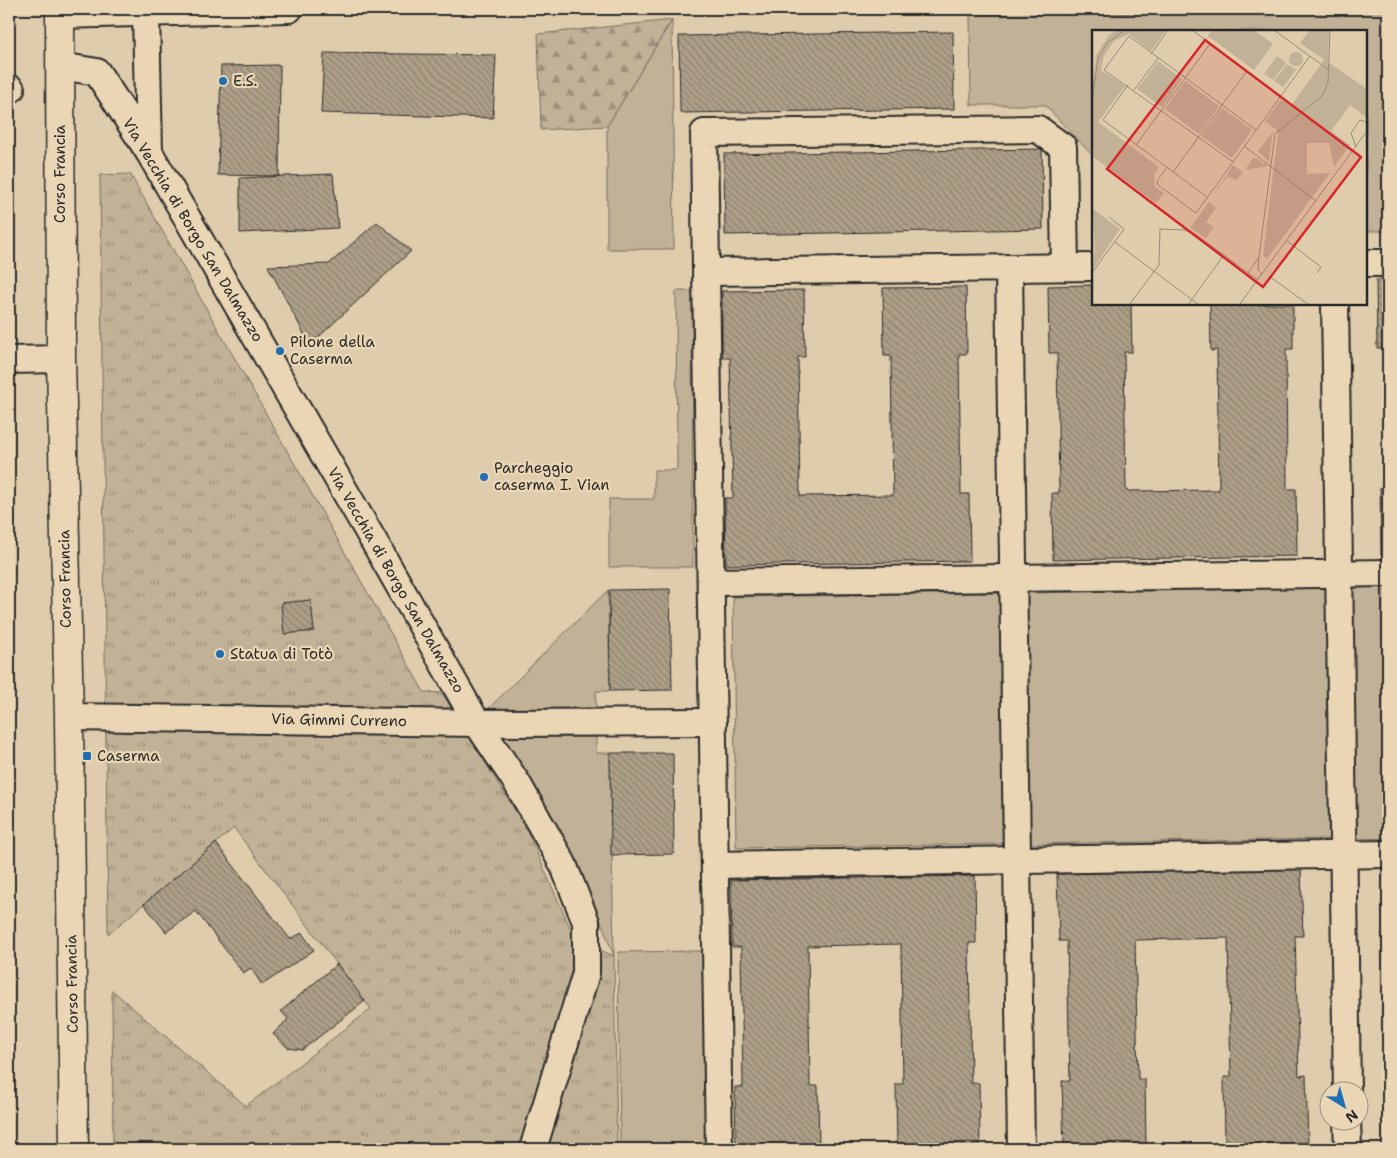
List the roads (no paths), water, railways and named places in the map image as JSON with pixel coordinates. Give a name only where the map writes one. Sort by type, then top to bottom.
[{"type":"main road","name":"Corso Francia","points":[[60,12],[61,359],[74,1149]]},
{"type":"street","points":[[60,12],[146,13],[289,9]]},
{"type":"street","points":[[146,13],[149,152]]},
{"type":"street","name":"Via Vecchia di Borgo San Dalmazzo","points":[[60,66],[97,72],[149,152],[376,544],[477,723],[517,782],[563,864],[586,922],[586,973],[533,1149]]},
{"type":"street","points":[[719,1149],[704,133],[1038,129],[1063,147],[1064,267]]},
{"type":"street","points":[[1367,263],[1388,263]]},
{"type":"street","points":[[707,272],[1092,267]]},
{"type":"street","points":[[1009,268],[1021,1149]]},
{"type":"street","points":[[1335,305],[1347,1080]]},
{"type":"street","points":[[9,360],[61,359]]},
{"type":"street","points":[[711,582],[1388,573]]},
{"type":"street","name":"Via Gimmi Curreno","points":[[68,717],[477,723],[713,722]]},
{"type":"street","points":[[715,865],[1388,854]]},
{"type":"street","points":[[1347,1130],[1348,1149]]},
{"type":"place","name":"E.S.","points":[[223,81]]},
{"type":"place","name":"Pilone della Caserma","points":[[280,351]]},
{"type":"place","name":"Parcheggio caserma I. Vian","points":[[484,477]]},
{"type":"place","name":"Statua di Totò","points":[[220,654]]},
{"type":"place","name":"Caserma","points":[[87,756]]}]
